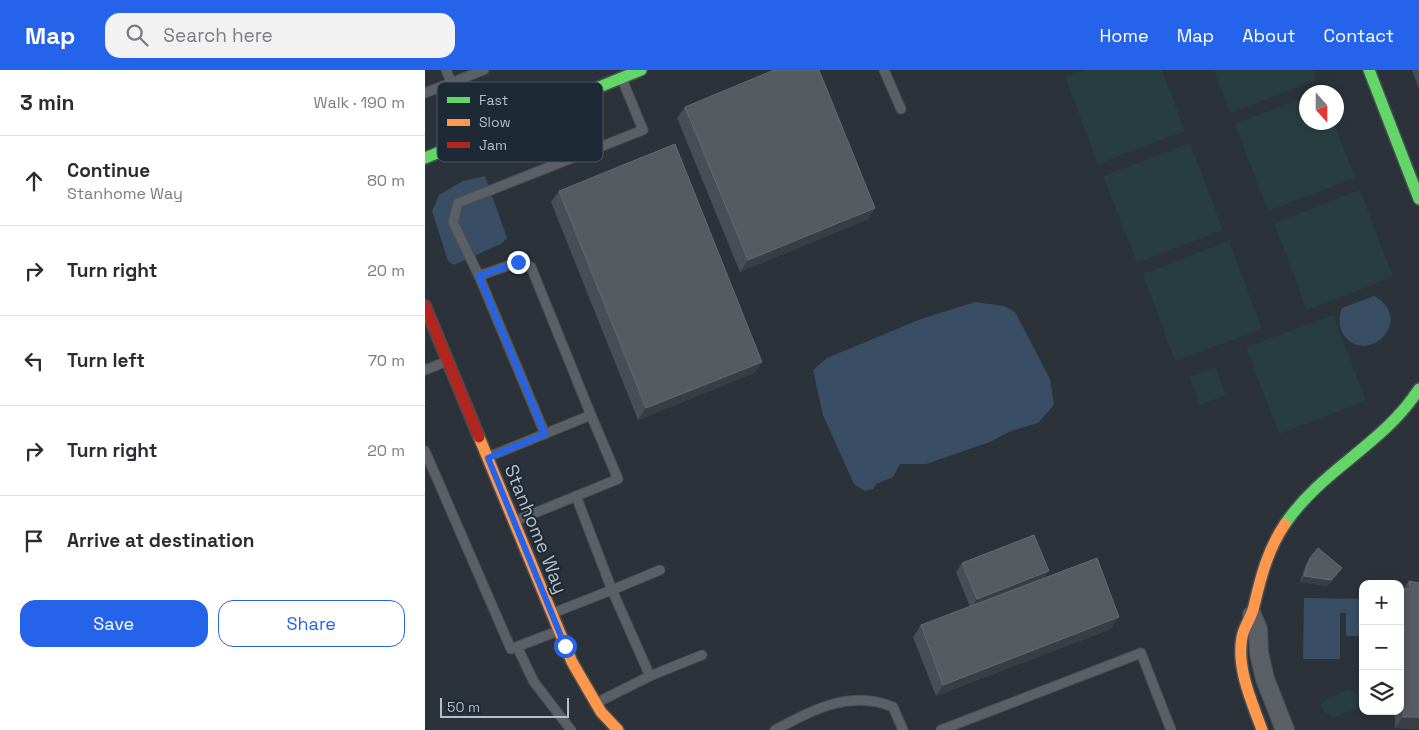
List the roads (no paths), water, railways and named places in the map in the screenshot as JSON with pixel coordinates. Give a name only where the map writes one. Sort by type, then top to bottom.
[{"type":"street","points":[[603,86],[641,70]]},
{"type":"street","points":[[1369,70],[1419,199]]},
{"type":"street","points":[[425,158],[437,153]]},
{"type":"street","name":"Stanhome Way","points":[[425,306],[572,662],[601,712],[618,730]]},
{"type":"street","points":[[1263,730],[1251,698],[1242,661],[1241,645],[1243,630],[1252,615],[1255,595],[1264,566],[1274,544],[1303,499],[1389,427],[1411,403],[1419,389]]},
{"type":"street","points":[[1252,615],[1258,629],[1259,653],[1265,679],[1285,730]]},
{"type":"lane","points":[[446,70],[451,82]]},
{"type":"lane","points":[[454,82],[484,70]]},
{"type":"lane","points":[[885,70],[901,109]]},
{"type":"lane","points":[[603,146],[643,130],[622,78]]},
{"type":"lane","points":[[425,93],[437,88]]},
{"type":"lane","points":[[545,434],[479,276],[453,222],[458,203],[562,162]]},
{"type":"lane","points":[[479,276],[518,262],[531,268],[617,479],[514,521]]},
{"type":"lane","points":[[425,370],[448,361]]},
{"type":"lane","points":[[488,458],[591,415]]},
{"type":"lane","points":[[425,450],[511,649],[559,630]]},
{"type":"lane","points":[[575,496],[612,590],[650,676]]},
{"type":"lane","points":[[552,613],[660,570]]},
{"type":"lane","points":[[517,647],[534,682],[571,730]]},
{"type":"lane","points":[[941,730],[1141,653],[1171,730]]},
{"type":"lane","points":[[595,703],[650,676],[702,655]]},
{"type":"lane","points":[[775,730],[804,715],[838,702],[855,699],[884,703],[893,707],[903,730]]},
{"type":"water","points":[[485,176],[507,238],[501,244],[454,265],[448,261],[432,211],[439,195],[463,181]]},
{"type":"water","points":[[1374,296],[1386,306],[1391,317],[1389,328],[1383,337],[1374,343],[1364,346],[1353,343],[1343,334],[1340,327],[1342,308]]},
{"type":"water","points":[[975,302],[1004,306],[1015,312],[1050,379],[1054,405],[1038,423],[1011,431],[990,442],[926,464],[900,464],[893,477],[876,484],[873,489],[865,491],[854,484],[823,415],[813,370],[827,358],[921,319]]},
{"type":"water","points":[[1304,598],[1359,599],[1359,636],[1346,636],[1346,613],[1340,613],[1340,659],[1303,659]]}]
